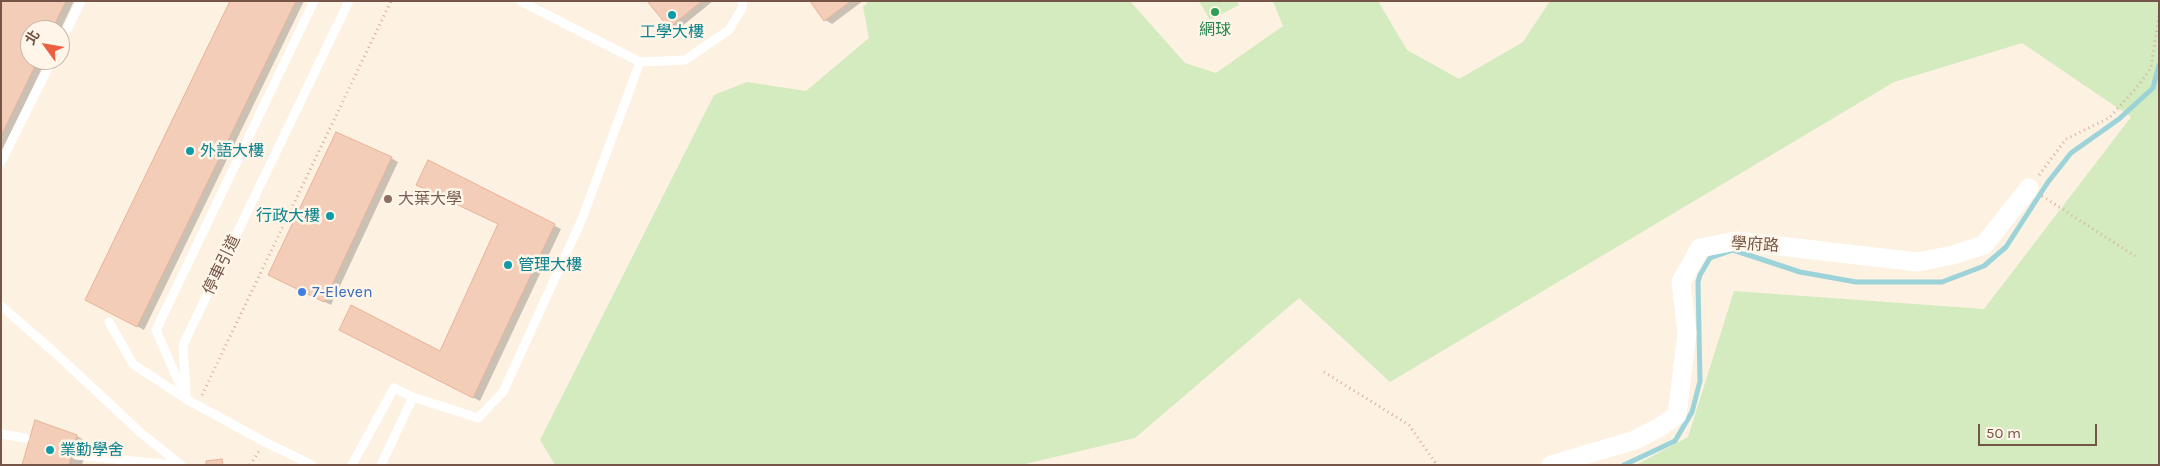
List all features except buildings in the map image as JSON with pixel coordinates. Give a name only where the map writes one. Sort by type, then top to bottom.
[{"type":"street","name":"學府路","points":[[1551,465],[1635,440],[1660,427],[1677,415],[1687,333],[1682,282],[1700,248],[1736,241],[1918,262],[1953,255],[1984,245],[2029,188]]},
{"type":"lane","points":[[70,24],[81,1]]},
{"type":"lane","points":[[186,399],[156,330],[314,1]]},
{"type":"lane","name":"停車引道","points":[[186,399],[183,345],[349,1]]},
{"type":"lane","points":[[520,1],[640,62],[684,60],[730,30],[744,1]]},
{"type":"lane","points":[[352,465],[394,388],[414,398],[478,418],[503,392],[582,220],[640,62]]},
{"type":"lane","points":[[1,162],[47,70]]},
{"type":"lane","points":[[1,306],[53,351],[141,434],[181,465]]},
{"type":"lane","points":[[109,322],[133,364],[186,399],[312,465]]},
{"type":"lane","points":[[381,465],[414,398]]},
{"type":"lane","points":[[1,434],[25,438]]},
{"type":"lane","points":[[76,455],[172,465]]},
{"type":"path","points":[[197,405],[391,1]]},
{"type":"path","points":[[2136,256],[2029,188],[2066,139],[2108,118],[2138,86],[2151,68],[2159,15]]},
{"type":"path","points":[[1324,372],[1409,425],[1437,465]]},
{"type":"green space","points":[[869,1],[1130,1],[1185,63],[1216,73],[1283,26],[1273,1],[1378,1],[1407,50],[1459,79],[1523,42],[1550,1],[2159,1],[2159,465],[1636,465],[1688,437],[1734,291],[1984,309],[2131,117],[2022,43],[1894,82],[1390,382],[1299,298],[1135,438],[1021,465],[555,465],[540,440],[714,95],[747,82],[806,91],[869,38],[863,7]]},
{"type":"green space","name":"網球","points":[[1199,1],[1237,1],[1239,5],[1210,20]]},
{"type":"waterway","points":[[1624,465],[1675,441],[1692,412],[1700,381],[1698,282],[1710,258],[1733,250],[1800,272],[1856,282],[1942,282],[1984,266],[2006,247],[2048,182],[2071,153],[2119,119],[2153,88],[2159,65]]},
{"type":"place","name":"網球","points":[[1215,12]]},
{"type":"place","name":"工學大樓","points":[[672,15]]},
{"type":"place","name":"外語大樓","points":[[190,151]]},
{"type":"place","name":"大葉大學","points":[[388,199]]},
{"type":"place","name":"行政大樓","points":[[330,216]]},
{"type":"place","name":"管理大樓","points":[[508,265]]},
{"type":"place","name":"7-Eleven","points":[[302,292]]},
{"type":"place","name":"業勤學舍","points":[[50,450]]}]
